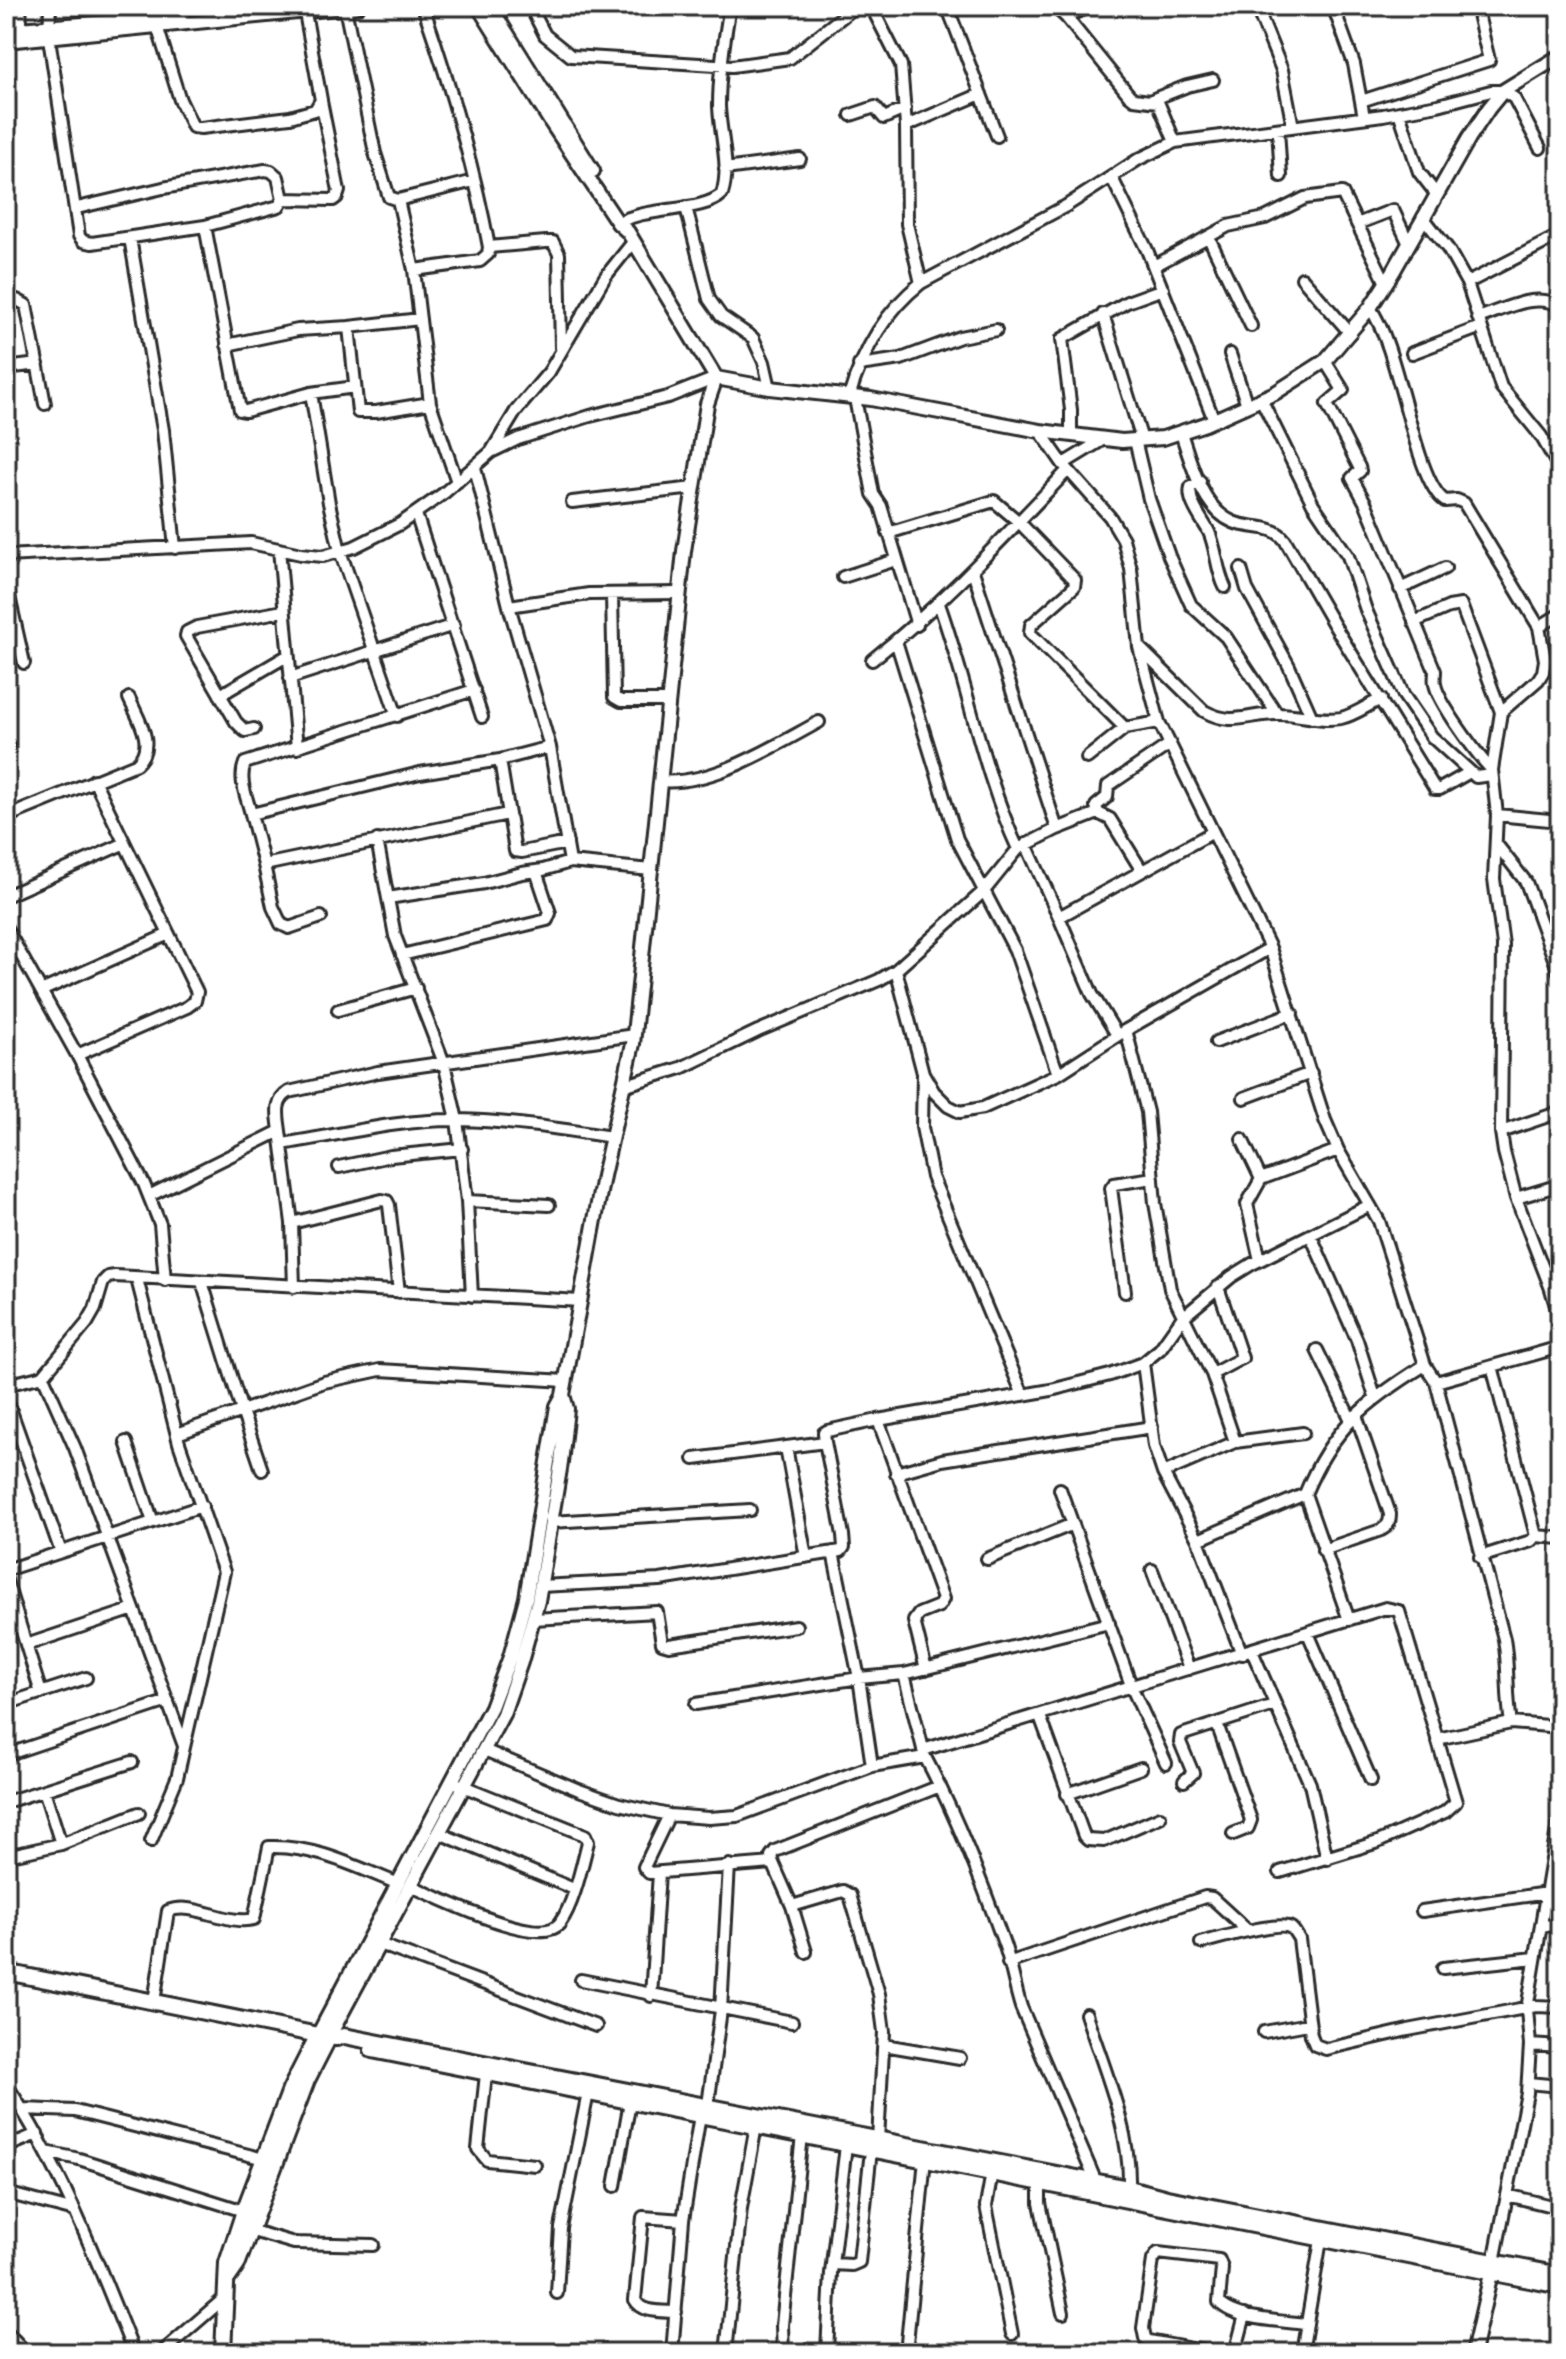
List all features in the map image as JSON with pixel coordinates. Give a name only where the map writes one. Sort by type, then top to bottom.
[{"type":"main road","points":[[6,1972],[327,2036],[344,2036],[1323,2234],[1493,2267],[1560,2275]]},
{"type":"main road","points":[[327,2036],[342,2043],[406,2059],[630,2101],[704,2110],[756,2126],[846,2145],[875,2145],[925,2159],[993,2167],[1040,2184],[1096,2182],[1129,2188],[1323,2234]]},
{"type":"main road","points":[[223,2353],[227,2263],[244,2211],[290,2090],[327,2036]]},
{"type":"main road","points":[[228,2278],[237,2265],[307,2080],[327,2036]]},
{"type":"main road","points":[[1493,2267],[1560,2286]]},
{"type":"street","points":[[20,6],[22,34]]},
{"type":"street","points":[[50,6],[50,33],[79,236],[83,241],[92,243],[205,226],[274,208],[281,205],[283,199],[278,177],[265,170],[163,188],[77,208]]},
{"type":"street","points":[[6,30],[22,34],[157,26],[256,13],[280,6]]},
{"type":"street","points":[[414,270],[480,261],[488,254],[489,247],[447,78],[423,6]]},
{"type":"street","points":[[478,6],[552,124],[626,229]]},
{"type":"street","points":[[490,6],[716,378]]},
{"type":"street","points":[[530,6],[545,35],[571,56],[720,66],[779,62],[790,58],[856,6]]},
{"type":"street","points":[[6,556],[251,543],[323,556],[354,547],[416,514],[491,452],[503,429],[549,372],[626,229],[658,210],[686,207],[718,198],[724,188],[725,169],[719,110],[720,66],[730,6]]},
{"type":"street","points":[[871,6],[901,65],[906,126],[907,224],[921,283]]},
{"type":"street","points":[[947,6],[997,136]]},
{"type":"street","points":[[1054,6],[1129,95],[1139,100],[1154,99],[1213,80]]},
{"type":"street","points":[[1066,17],[1090,6]]},
{"type":"street","points":[[1256,6],[1282,70],[1293,127]]},
{"type":"street","points":[[1333,6],[1354,64],[1364,117]]},
{"type":"street","points":[[1361,101],[1489,60],[1476,6]]},
{"type":"street","points":[[50,33],[349,7],[385,189],[392,200],[474,181]]},
{"type":"street","points":[[283,199],[333,200],[339,191],[304,9]]},
{"type":"street","points":[[157,26],[180,100],[193,127],[290,117],[315,110],[321,100]]},
{"type":"street","points":[[6,41],[22,34]]},
{"type":"street","points":[[491,452],[518,439],[590,416],[668,397],[716,378],[1104,439],[1138,440],[1181,433],[1261,399],[1325,361],[1370,308],[1469,138],[1503,91],[1560,56]]},
{"type":"street","points":[[917,625],[881,506],[873,494],[852,398],[859,365],[888,317],[906,295],[921,283],[1066,206],[1139,159],[1175,142],[1399,112],[1484,92],[1503,91],[1514,98],[1540,148]]},
{"type":"street","points":[[906,126],[981,94]]},
{"type":"street","points":[[1154,99],[1161,105],[1175,142]]},
{"type":"street","points":[[851,115],[875,107],[884,118],[905,109]]},
{"type":"street","points":[[1399,112],[1422,179],[1437,195]]},
{"type":"street","points":[[1278,129],[1281,176]]},
{"type":"street","points":[[725,169],[800,159]]},
{"type":"street","points":[[1112,178],[1154,266],[1214,420]]},
{"type":"street","points":[[1154,266],[1228,226],[1265,218],[1305,198],[1339,193],[1344,195],[1386,283]]},
{"type":"street","points":[[398,200],[414,270],[430,403],[457,482]]},
{"type":"street","points":[[686,207],[709,299],[721,316],[753,338],[764,362],[770,388]]},
{"type":"street","points":[[1357,224],[1393,210],[1409,244]]},
{"type":"street","points":[[1423,217],[1448,249],[1467,283],[1501,387],[1541,436],[1560,469]]},
{"type":"street","points":[[205,226],[240,410],[311,393],[355,387]]},
{"type":"street","points":[[1467,283],[1560,235]]},
{"type":"street","points":[[130,238],[163,430],[175,548]]},
{"type":"street","points":[[1209,238],[1251,326]]},
{"type":"street","points":[[489,247],[546,242],[553,242],[557,247],[561,350]]},
{"type":"street","points":[[1302,278],[1350,333]]},
{"type":"street","points":[[1071,434],[1062,339],[1137,297],[1163,289]]},
{"type":"street","points":[[1412,353],[1532,300],[1543,299],[1560,306]]},
{"type":"street","points":[[6,302],[17,300],[26,305],[45,404]]},
{"type":"street","points":[[1370,308],[1388,340],[1410,422],[1435,491],[1445,501],[1464,503],[1539,627],[1545,660],[1543,672],[1501,712]]},
{"type":"street","points":[[1103,314],[1138,440],[1149,499],[1169,556],[1191,605],[1226,637],[1277,714]]},
{"type":"street","points":[[227,345],[298,330],[420,319]]},
{"type":"street","points":[[349,327],[358,412],[430,403]]},
{"type":"street","points":[[859,365],[901,359],[960,337],[996,330]]},
{"type":"street","points":[[1230,354],[1247,405]]},
{"type":"street","points":[[1325,361],[1343,390],[1327,404],[1359,467],[1360,471],[1352,478],[1366,504],[1435,671],[1434,682],[1444,703],[1492,772]]},
{"type":"street","points":[[6,368],[38,364]]},
{"type":"street","points":[[327,2036],[379,1944],[405,1885],[439,1833],[510,1657],[526,1598],[557,1406],[566,1381],[634,1035],[680,593],[707,404],[716,378]]},
{"type":"street","points":[[311,393],[340,551],[397,716]]},
{"type":"street","points":[[1261,399],[1313,504],[1348,556],[1366,610],[1404,696],[1432,737],[1470,772],[1481,777],[1492,772]]},
{"type":"street","points":[[1040,431],[1065,467],[1110,517],[1123,539],[1131,569],[1139,647],[1159,722],[1270,948],[1325,1120],[1338,1150],[1379,1221],[1425,1365],[1436,1382],[1507,1659],[1506,1694],[1511,1723]]},
{"type":"street","points":[[1181,433],[1200,481],[1214,506],[1235,523],[1269,528],[1281,535],[1435,789],[1470,772]]},
{"type":"street","points":[[872,660],[917,625],[973,571],[1065,467],[1104,439]]},
{"type":"street","points":[[475,468],[509,606],[550,747],[570,862]]},
{"type":"street","points":[[1200,481],[1191,487],[1189,495],[1212,540],[1225,587]]},
{"type":"street","points":[[572,502],[694,488]]},
{"type":"street","points":[[888,533],[994,501],[1019,522],[1075,580],[1074,587],[1031,625],[1030,633],[1125,728]]},
{"type":"street","points":[[416,514],[482,717]]},
{"type":"street","points":[[279,549],[297,748]]},
{"type":"street","points":[[843,577],[896,560]]},
{"type":"street","points":[[1400,589],[1445,568]]},
{"type":"street","points":[[1241,569],[1247,589],[1289,666],[1312,718]]},
{"type":"street","points":[[973,571],[1057,829]]},
{"type":"street","points":[[6,583],[24,663]]},
{"type":"street","points":[[509,606],[541,599],[680,593]]},
{"type":"street","points":[[612,594],[614,697],[621,701],[669,701]]},
{"type":"street","points":[[939,604],[956,652],[996,794],[1059,917],[1092,994],[1122,1032],[1147,1112],[1153,1178],[1170,1289],[1212,1374],[1235,1442]]},
{"type":"street","points":[[1414,622],[1461,605],[1501,712],[1492,772],[1497,815],[1494,879],[1501,920],[1504,974],[1501,1132],[1516,1198],[1556,1287],[1560,1320]]},
{"type":"street","points":[[254,729],[245,731],[241,728],[188,642],[187,632],[197,627],[283,611]]},
{"type":"street","points":[[1539,627],[1560,614]]},
{"type":"street","points":[[290,678],[454,625]]},
{"type":"street","points":[[896,641],[957,839],[1015,950],[1058,1074]]},
{"type":"street","points":[[1139,647],[1204,711],[1216,718],[1242,720],[1277,714],[1342,718],[1381,699]]},
{"type":"street","points":[[220,695],[287,656]]},
{"type":"street","points":[[321,917],[289,928],[281,924],[273,907],[243,784],[245,763],[474,690]]},
{"type":"street","points":[[6,817],[136,764],[144,757],[147,749],[144,731],[129,698]]},
{"type":"street","points":[[660,781],[676,782],[702,777],[766,750],[819,722]]},
{"type":"street","points":[[1087,758],[1125,728],[1159,722]]},
{"type":"street","points":[[1142,871],[1110,819],[1098,813],[1096,806],[1107,797],[1108,786],[1170,744]]},
{"type":"street","points":[[251,814],[420,773],[500,760],[550,747]]},
{"type":"street","points":[[500,760],[516,852],[567,843]]},
{"type":"street","points":[[77,1055],[187,1007],[195,1001],[197,992],[94,780]]},
{"type":"street","points":[[623,1086],[681,1068],[758,1031],[864,988],[896,970],[984,891],[1022,847],[1098,813]]},
{"type":"street","points":[[264,865],[508,814]]},
{"type":"street","points":[[1497,815],[1560,821]]},
{"type":"street","points":[[1059,917],[1213,832]]},
{"type":"street","points":[[377,840],[391,917],[402,955],[444,1063],[457,1120],[467,1201],[472,1296]]},
{"type":"street","points":[[6,896],[123,844]]},
{"type":"street","points":[[1497,845],[1526,882],[1560,975]]},
{"type":"street","points":[[388,898],[423,894],[570,862],[651,870]]},
{"type":"street","points":[[402,955],[547,920],[550,913],[536,871]]},
{"type":"street","points":[[1544,930],[1560,923]]},
{"type":"street","points":[[6,928],[77,1055],[149,1196],[160,1224],[165,1280]]},
{"type":"street","points":[[41,991],[169,934]]},
{"type":"street","points":[[896,970],[923,1073],[934,1092],[948,1106],[960,1112],[983,1108],[1058,1074],[1122,1032],[1270,948]]},
{"type":"street","points":[[338,1010],[416,988]]},
{"type":"street","points":[[1216,1042],[1292,1013]]},
{"type":"street","points":[[294,1287],[292,1223],[278,1103],[281,1097],[289,1092],[378,1072],[634,1035]]},
{"type":"street","points":[[923,1073],[922,1127],[932,1177],[1023,1395]]},
{"type":"street","points":[[1244,1098],[1311,1073]]},
{"type":"street","points":[[1501,1132],[1560,1112]]},
{"type":"street","points":[[282,1144],[402,1125],[457,1120],[545,1127],[612,1137]]},
{"type":"street","points":[[149,1196],[280,1131]]},
{"type":"street","points":[[1242,1139],[1261,1179],[1247,1204],[1260,1260]]},
{"type":"street","points":[[339,1167],[391,1156],[462,1149]]},
{"type":"street","points":[[1261,1179],[1338,1150]]},
{"type":"street","points":[[1125,1292],[1112,1186],[1153,1178]]},
{"type":"street","points":[[1516,1198],[1560,1185]]},
{"type":"street","points":[[292,1223],[387,1201],[399,1292]]},
{"type":"street","points":[[467,1201],[549,1205]]},
{"type":"street","points":[[540,1586],[660,1580],[841,1551],[844,1544],[825,1442],[824,1433],[827,1431],[1023,1395],[1110,1375],[1143,1363],[1160,1349],[1182,1318],[1218,1287],[1260,1260],[1370,1205]]},
{"type":"street","points":[[1311,1236],[1357,1340],[1375,1397]]},
{"type":"street","points":[[6,1385],[43,1376],[87,1323],[103,1282],[108,1277],[581,1301]]},
{"type":"street","points":[[137,1279],[177,1434],[224,1572],[177,1778],[151,1841]]},
{"type":"street","points":[[202,1282],[262,1470]]},
{"type":"street","points":[[1212,1374],[1242,1358],[1218,1287]]},
{"type":"street","points":[[1436,1382],[1560,1347]]},
{"type":"street","points":[[1317,1350],[1353,1417],[1390,1514],[1387,1527],[1323,1550]]},
{"type":"street","points":[[1143,1363],[1154,1446],[1163,1473],[1198,1540],[1247,1653],[1310,1784],[1327,1859]]},
{"type":"street","points":[[1198,1540],[1305,1494],[1328,1445],[1353,1417],[1375,1397],[1425,1365]]},
{"type":"street","points":[[1492,1366],[1536,1536]]},
{"type":"street","points":[[177,1434],[324,1382],[380,1370],[566,1381]]},
{"type":"street","points":[[43,1376],[75,1448],[185,1747]]},
{"type":"street","points":[[327,2036],[458,1784],[484,1750],[503,1714],[533,1619],[540,1586],[567,1409],[563,1395]]},
{"type":"street","points":[[6,1397],[61,1552]]},
{"type":"street","points":[[878,1420],[943,1599],[939,1606],[915,1616],[926,1669]]},
{"type":"street","points":[[896,1473],[942,1460],[1152,1427]]},
{"type":"street","points":[[1163,1473],[1235,1442],[1303,1433]]},
{"type":"street","points":[[126,1442],[153,1522]]},
{"type":"street","points":[[694,1459],[825,1442]]},
{"type":"street","points":[[786,1447],[806,1557]]},
{"type":"street","points":[[1060,1489],[1132,1688],[1166,1763]]},
{"type":"street","points":[[1305,1494],[1349,1620]]},
{"type":"street","points":[[6,1570],[202,1506]]},
{"type":"street","points":[[551,1522],[750,1510]]},
{"type":"street","points":[[987,1559],[1073,1524]]},
{"type":"street","points":[[1480,1557],[1531,1541],[1536,1536],[1560,1538]]},
{"type":"street","points":[[833,1552],[859,1678],[872,1766]]},
{"type":"street","points":[[1152,1570],[1189,1669]]},
{"type":"street","points":[[6,1580],[41,1693]]},
{"type":"street","points":[[484,1750],[619,1804],[669,1815],[709,1818],[737,1816],[872,1766],[924,1754],[1386,1608],[1399,1611],[1456,1802],[1445,1812],[1378,1842],[1280,1872]]},
{"type":"street","points":[[26,1645],[134,1609]]},
{"type":"street","points":[[533,1619],[657,1612],[662,1643],[669,1645],[796,1626]]},
{"type":"street","points":[[696,1704],[714,1704],[859,1678],[904,1674],[1109,1623]]},
{"type":"street","points":[[1308,1633],[1371,1780]]},
{"type":"street","points":[[904,1674],[924,1754],[1003,1941],[1021,2007],[1096,2182]]},
{"type":"street","points":[[6,1704],[86,1678]]},
{"type":"street","points":[[6,1755],[168,1701]]},
{"type":"street","points":[[1184,1781],[1193,1773],[1179,1738],[1181,1735],[1274,1705]]},
{"type":"street","points":[[1040,1716],[1067,1794],[1088,1840],[1104,1841],[1160,1817]]},
{"type":"street","points":[[1437,1739],[1511,1723],[1560,1727]]},
{"type":"street","points":[[1217,1724],[1251,1820],[1251,1827],[1233,1834]]},
{"type":"street","points":[[6,1802],[132,1762]]},
{"type":"street","points":[[1067,1794],[1141,1768]]},
{"type":"street","points":[[154,2002],[168,1911],[178,1908],[241,1920],[254,1919],[269,1847],[295,1848],[329,1856],[524,1930],[543,1932],[559,1924],[574,1889],[588,1842],[585,1835],[458,1784]]},
{"type":"street","points":[[806,1952],[792,1906],[773,1863],[771,1856],[775,1851],[940,1786]]},
{"type":"street","points":[[44,1790],[61,1844]]},
{"type":"street","points":[[1473,2353],[1493,2267],[1528,2083],[1530,2045],[1527,2009],[1560,1811]]},
{"type":"street","points":[[6,1845],[16,1854],[61,1844],[139,1813]]},
{"type":"street","points":[[669,1815],[644,1867],[649,1873],[773,1863]]},
{"type":"street","points":[[439,1833],[574,1889]]},
{"type":"street","points":[[672,2353],[683,2220],[721,2010],[729,1865]]},
{"type":"street","points":[[651,1996],[659,1873]]},
{"type":"street","points":[[792,1906],[848,1892],[879,1994],[884,2045],[875,2145],[859,2262],[852,2265],[832,2264]]},
{"type":"street","points":[[1422,1911],[1547,1893]]},
{"type":"street","points":[[1008,1963],[1205,1897],[1212,1898],[1248,1931]]},
{"type":"street","points":[[1541,1925],[1560,1926]]},
{"type":"street","points":[[1201,1943],[1248,1931],[1285,1926],[1295,1931],[1299,1939],[1308,2024],[1315,2045],[1326,2049],[1536,2006],[1560,2007]]},
{"type":"street","points":[[379,1944],[596,2026]]},
{"type":"street","points":[[1443,1968],[1535,1958]]},
{"type":"street","points":[[581,1980],[792,2022]]},
{"type":"street","points":[[1086,2014],[1125,2140],[1129,2188]]},
{"type":"street","points":[[1264,2032],[1308,2024]]},
{"type":"street","points":[[884,2045],[960,2058]]},
{"type":"street","points":[[1530,2045],[1560,2047]]},
{"type":"street","points":[[486,2074],[478,2149],[487,2160],[535,2165]]},
{"type":"street","points":[[1528,2083],[1560,2086]]},
{"type":"street","points":[[6,2084],[37,2134],[75,2211],[134,2353]]},
{"type":"street","points":[[557,2293],[561,2228],[588,2093]]},
{"type":"street","points":[[615,2186],[630,2101]]},
{"type":"street","points":[[23,2109],[75,2111],[264,2159]]},
{"type":"street","points":[[726,2353],[741,2208],[756,2126]]},
{"type":"street","points":[[6,2147],[37,2134]]},
{"type":"street","points":[[783,2353],[782,2325],[802,2135]]},
{"type":"street","points":[[827,2351],[832,2264],[846,2145]]},
{"type":"street","points":[[46,2152],[79,2159],[244,2211]]},
{"type":"street","points":[[906,2353],[925,2159]]},
{"type":"street","points":[[993,2167],[986,2206],[1012,2334]]},
{"type":"street","points":[[1040,2184],[1040,2203],[1063,2313]]},
{"type":"street","points":[[6,2193],[75,2211]]},
{"type":"street","points":[[1507,2195],[1560,2208]]},
{"type":"street","points":[[676,2312],[643,2309],[637,2305],[639,2242],[643,2217],[683,2220]]},
{"type":"street","points":[[249,2230],[294,2243],[373,2245]]},
{"type":"street","points":[[1302,2353],[1323,2234]]},
{"type":"street","points":[[1214,2353],[1145,2338],[1143,2328],[1156,2255],[1161,2252],[1219,2260],[1222,2268],[1221,2305],[1245,2315],[1307,2324]]},
{"type":"street","points":[[161,2353],[227,2296]]},
{"type":"street","points":[[1235,2353],[1245,2315]]},
{"type":"street","points":[[6,2331],[19,2351]]}]
